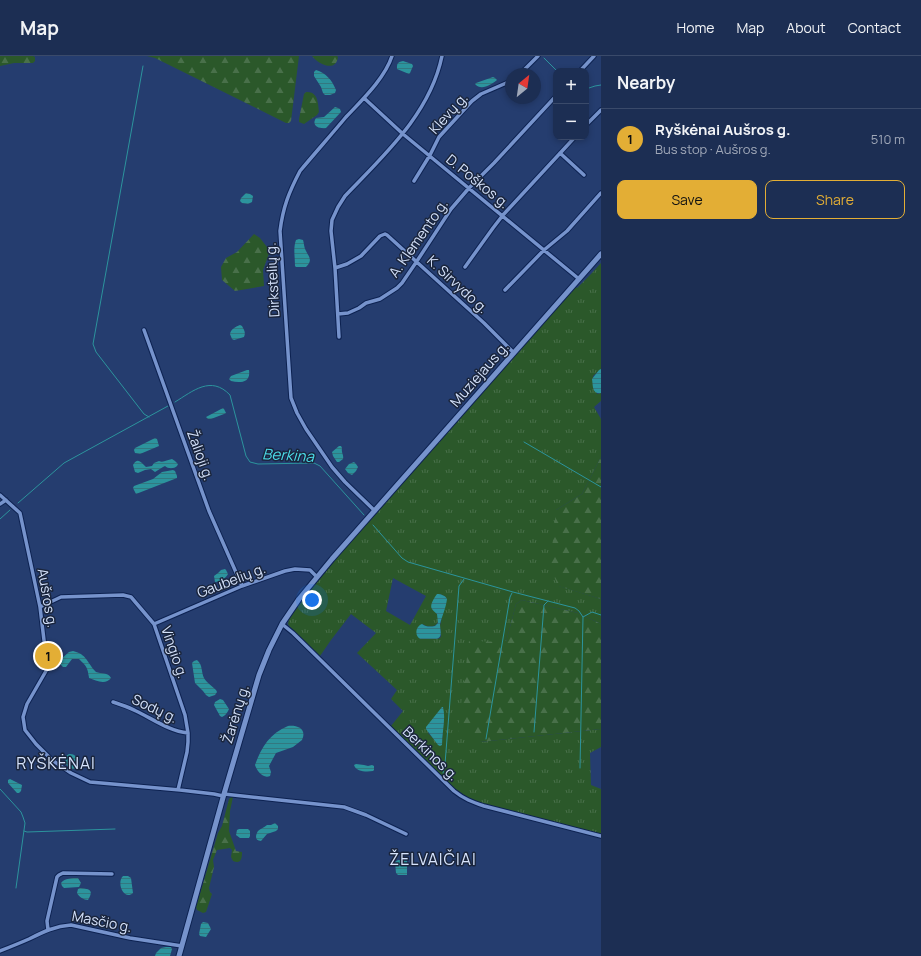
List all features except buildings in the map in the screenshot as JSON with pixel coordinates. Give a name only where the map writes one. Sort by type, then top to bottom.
[{"type":"main road","name":"Muziejaus g.","points":[[375,511],[601,254]]},
{"type":"main road","name":"Žarėnų g.","points":[[179,956],[223,795],[259,675],[269,650],[282,624],[299,599],[375,511]]},
{"type":"street","name":"Dirkstelių g.","points":[[375,511],[332,467],[300,418],[290,398],[280,231],[282,213],[287,198],[300,171],[364,98],[383,73],[392,56]]},
{"type":"street","points":[[339,337],[332,220],[345,196],[403,134],[420,111],[437,76],[442,56]]},
{"type":"street","points":[[526,68],[538,56]]},
{"type":"street","points":[[583,68],[594,56]]},
{"type":"street","name":"Klevų g.","points":[[414,181],[439,137],[472,101],[481,94],[505,84]]},
{"type":"street","name":"D. Poškos g.","points":[[364,98],[403,134],[579,279]]},
{"type":"street","name":"A. Klemento g.","points":[[338,314],[348,313],[397,288],[402,283],[451,209],[553,99]]},
{"type":"street","points":[[589,123],[601,110]]},
{"type":"street","points":[[465,267],[502,215],[572,140]]},
{"type":"street","points":[[560,153],[584,175]]},
{"type":"street","points":[[505,290],[544,250],[568,231],[601,193]]},
{"type":"street","name":"K. Sirvydo g.","points":[[335,268],[347,264],[361,256],[380,236],[385,234],[390,236],[514,352]]},
{"type":"street","name":"Žalioji g.","points":[[144,330],[209,511],[242,586]]},
{"type":"street","name":"Aušros g.","points":[[0,495],[20,513],[40,607],[47,665],[46,671],[27,704],[23,717],[25,730],[52,760],[71,773],[90,782],[344,807],[366,815],[406,834]]},
{"type":"street","points":[[0,504],[6,500]]},
{"type":"street","name":"Gaubelių g.","points":[[154,624],[242,586],[284,571],[295,569],[310,570],[317,577]]},
{"type":"street","name":"Vingio g.","points":[[40,607],[61,597],[123,595],[132,597],[154,624],[185,714],[188,734],[187,752],[178,790]]},
{"type":"street","name":"Berkinos g.","points":[[282,624],[293,633],[454,791],[462,797],[470,802],[484,806],[601,836]]},
{"type":"street","name":"Sodų g.","points":[[113,702],[136,711],[163,726],[188,734]]},
{"type":"street","points":[[48,930],[47,921],[57,877],[59,875],[112,874]]},
{"type":"street","name":"Masčio g.","points":[[0,951],[48,930],[71,925],[130,938],[182,946]]},
{"type":"green space","points":[[0,56],[33,56],[35,57],[35,61],[33,63],[14,63],[0,66]]},
{"type":"green space","points":[[147,56],[299,56],[291,121],[286,123],[155,58]]},
{"type":"green space","points":[[312,56],[338,57],[337,62],[334,65],[326,66],[318,62]]},
{"type":"green space","points":[[306,92],[313,93],[317,98],[319,112],[304,124],[299,122],[299,119],[304,94]]},
{"type":"green space","points":[[254,234],[260,238],[270,251],[263,270],[264,286],[235,291],[222,280],[221,267],[226,258],[237,252]]},
{"type":"green space","points":[[601,263],[601,369],[593,376],[597,394],[601,393],[601,401],[594,407],[601,419],[601,457],[582,494],[556,510],[559,586],[601,599],[601,624],[578,613],[522,600],[516,604],[480,742],[601,729],[601,747],[590,753],[591,785],[601,789],[601,834],[481,803],[465,797],[457,791],[391,726],[403,711],[391,699],[397,690],[357,653],[376,633],[351,614],[320,656],[288,624],[289,619],[324,572],[575,286],[577,288]],"holes":[[[393,578],[426,596],[410,625],[386,611]],[[440,594],[446,597],[440,626],[440,638],[420,639],[422,624],[426,626],[434,626],[438,622],[438,615],[435,611]],[[444,714],[442,745],[428,733]]]},
{"type":"green space","points":[[601,457],[601,599],[558,586],[550,567],[556,510],[582,494]]},
{"type":"green space","points":[[522,600],[578,613],[601,624],[601,729],[480,742],[458,731],[469,641],[506,642],[516,604]]},
{"type":"green space","points":[[233,797],[230,811],[229,831],[236,851],[242,852],[241,859],[238,862],[233,861],[231,857],[232,850],[230,848],[217,850],[213,860],[214,867],[209,888],[212,894],[206,912],[203,913],[197,910],[196,907],[218,833],[222,826],[229,799]]},
{"type":"shaded area","points":[[403,61],[412,64],[413,66],[409,74],[397,69],[398,64]]},
{"type":"shaded area","points":[[316,70],[326,75],[331,80],[336,90],[335,93],[325,95],[323,93],[314,76],[314,72]]},
{"type":"shaded area","points":[[493,77],[497,80],[492,84],[480,87],[475,84],[476,83]]},
{"type":"shaded area","points":[[335,107],[340,109],[341,112],[326,128],[321,128],[315,125],[314,123],[316,118],[324,117]]},
{"type":"shaded area","points":[[246,193],[253,196],[252,202],[248,204],[240,201]]},
{"type":"shaded area","points":[[296,240],[303,240],[310,259],[306,267],[295,266],[295,246]]},
{"type":"shaded area","points":[[240,325],[242,326],[245,334],[244,337],[234,340],[230,334],[231,331]]},
{"type":"shaded area","points":[[601,369],[601,393],[598,393],[594,391],[592,379]]},
{"type":"shaded area","points":[[249,370],[249,374],[247,380],[234,382],[229,379],[231,376]]},
{"type":"shaded area","points":[[223,408],[226,413],[211,419],[206,417]]},
{"type":"shaded area","points":[[155,438],[157,439],[159,446],[140,454],[135,453],[135,448]]},
{"type":"shaded area","points":[[339,446],[342,448],[343,459],[337,462],[332,452]]},
{"type":"shaded area","points":[[172,459],[178,464],[176,467],[169,468],[165,466],[155,472],[151,469],[138,473],[135,472],[133,465],[138,461],[146,467],[152,466],[154,463],[159,461],[164,462]]},
{"type":"shaded area","points":[[354,462],[358,467],[352,475],[345,469],[349,464]]},
{"type":"shaded area","points":[[175,471],[177,478],[136,494],[133,488],[134,486],[153,479],[162,472]]},
{"type":"shaded area","points":[[225,569],[228,574],[221,581],[215,582],[214,576],[221,570]]},
{"type":"shaded area","points":[[437,594],[443,595],[447,599],[440,624],[440,636],[437,639],[420,639],[416,633],[420,625],[422,624],[431,627],[438,623],[437,614],[431,607]]},
{"type":"shaded area","points":[[73,651],[81,654],[96,672],[106,674],[111,678],[104,682],[89,678],[87,668],[79,659],[72,659],[66,667],[63,667],[60,664],[60,660],[69,652]]},
{"type":"shaded area","points":[[197,660],[200,664],[205,680],[216,690],[217,692],[215,695],[209,697],[195,683],[192,663]]},
{"type":"shaded area","points":[[220,699],[223,700],[229,709],[222,717],[214,705],[215,702]]},
{"type":"shaded area","points":[[442,707],[444,712],[444,721],[442,745],[440,746],[426,727]]},
{"type":"shaded area","points":[[288,726],[301,728],[303,733],[302,740],[293,747],[276,753],[269,766],[271,772],[270,776],[267,777],[257,770],[255,765],[263,747],[271,737]]},
{"type":"shaded area","points":[[69,754],[74,755],[77,759],[78,767],[76,769],[67,766],[65,761],[66,756]]},
{"type":"shaded area","points":[[354,765],[368,766],[372,765],[374,766],[374,770],[359,770]]},
{"type":"shaded area","points":[[10,779],[22,785],[19,793],[17,793],[8,783],[8,780]]},
{"type":"shaded area","points":[[275,823],[278,826],[276,831],[267,834],[261,841],[257,839],[256,836],[258,831],[267,825]]},
{"type":"shaded area","points":[[248,829],[250,831],[249,838],[240,838],[236,835],[237,830]]},
{"type":"shaded area","points":[[398,860],[407,861],[407,875],[398,875],[396,873],[395,862]]},
{"type":"shaded area","points":[[123,876],[128,876],[131,878],[133,893],[130,895],[127,895],[122,890],[120,883]]},
{"type":"shaded area","points":[[78,878],[81,883],[79,887],[64,888],[62,886],[61,883],[64,880]]},
{"type":"shaded area","points":[[80,888],[91,892],[88,900],[82,898],[77,893],[78,889]]},
{"type":"shaded area","points":[[203,922],[208,923],[211,929],[206,937],[200,936],[199,934],[201,924]]},
{"type":"shaded area","points":[[171,947],[172,949],[170,956],[155,956],[161,948]]},
{"type":"waterway","points":[[544,58],[554,68]]},
{"type":"waterway","points":[[143,66],[93,344],[96,352],[144,414],[149,417]]},
{"type":"waterway","points":[[589,88],[601,85]]},
{"type":"waterway","name":"Berkina","points":[[175,402],[202,387],[216,386],[223,389],[230,395],[246,456],[250,462],[258,464],[314,463],[320,466],[364,515]]},
{"type":"waterway","name":"Berkina","points":[[18,503],[64,463],[168,406]]},
{"type":"waterway","points":[[524,442],[601,487]]},
{"type":"waterway","name":"Berkina","points":[[0,519],[10,510]]},
{"type":"waterway","name":"Berkina","points":[[373,525],[402,558],[408,562],[575,608],[583,617],[592,612],[601,615]]},
{"type":"waterway","points":[[443,773],[445,764],[459,586],[464,579]]},
{"type":"waterway","points":[[486,739],[510,597],[512,593]]},
{"type":"waterway","points":[[534,732],[544,605],[548,601]]},
{"type":"waterway","points":[[580,768],[583,617]]},
{"type":"waterway","points":[[0,789],[21,812],[25,823],[16,888]]},
{"type":"waterway","points":[[24,831],[115,829]]},
{"type":"place","name":"Ryškėnai Aušros g.","points":[[48,656]]},
{"type":"district","name":"RYŠKĖNAI","points":[[56,763]]},
{"type":"district","name":"ŽELVAIČIAI","points":[[433,859]]}]
